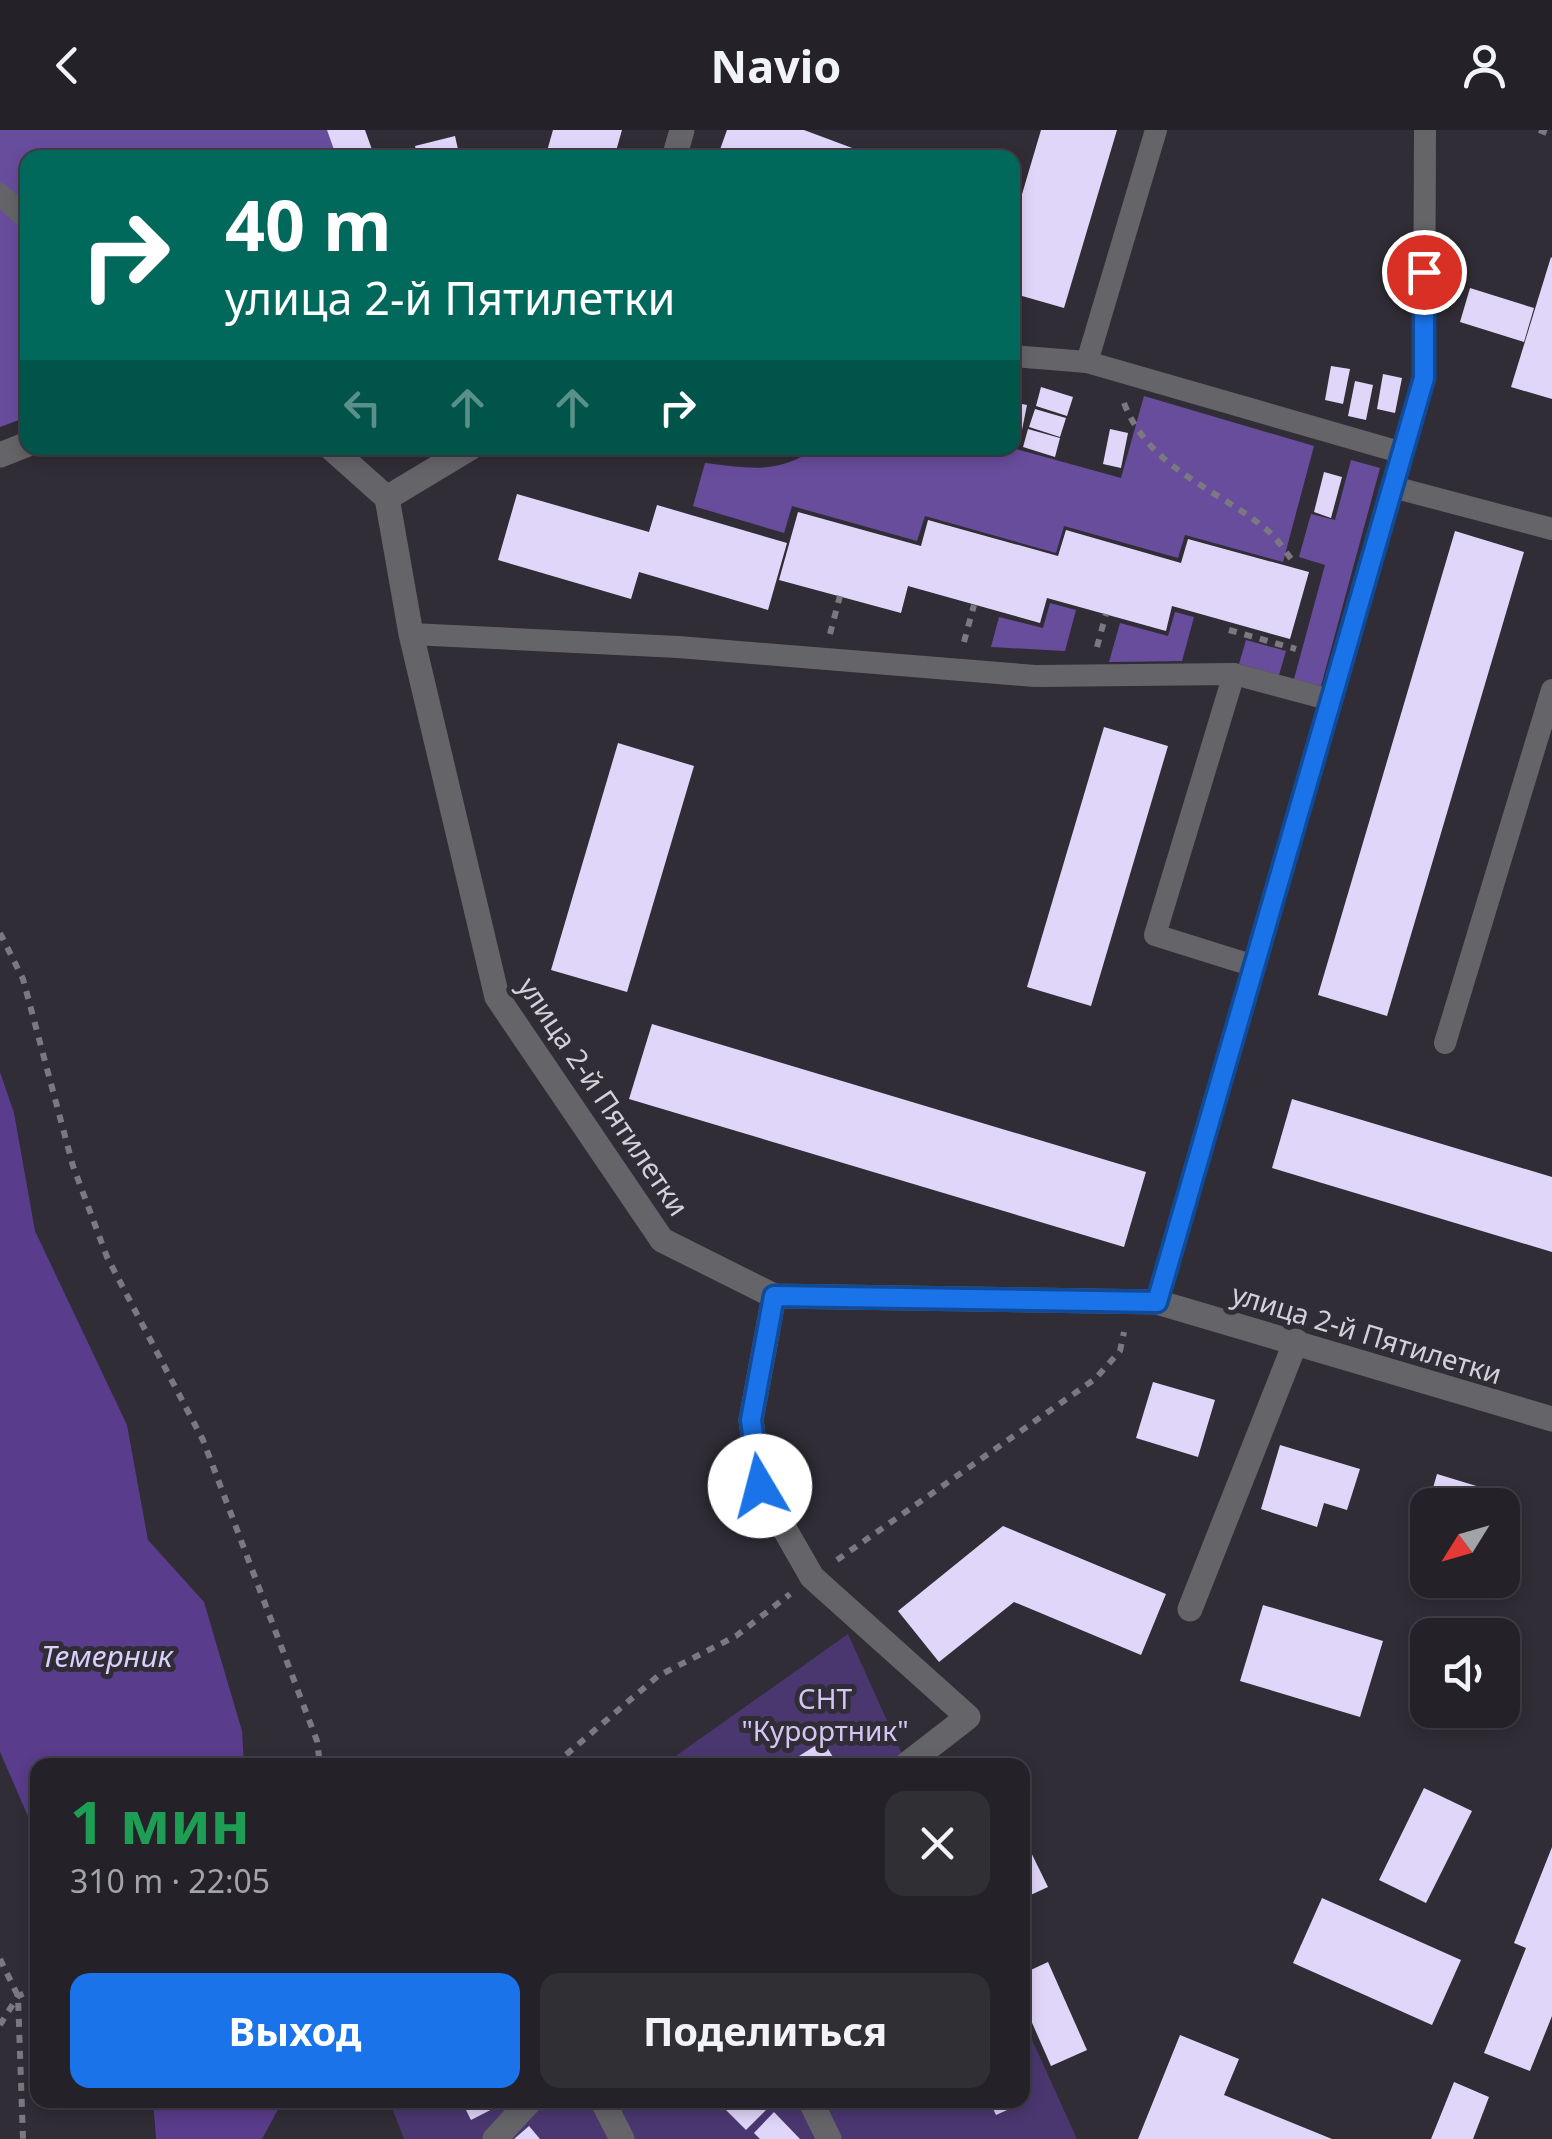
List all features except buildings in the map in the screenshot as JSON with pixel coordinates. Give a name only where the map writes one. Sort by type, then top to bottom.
[{"type":"street","points":[[339,455],[387,498],[458,455]]},
{"type":"street","name":"улица 2-й Пятилетки","points":[[387,498],[411,634],[497,997],[662,1240],[774,1296],[1157,1302],[1552,1419]]},
{"type":"street","points":[[774,1296],[751,1420],[760,1486],[812,1577],[968,1717],[915,1758]]},
{"type":"street","points":[[1190,1608],[1296,1342]]},
{"type":"street","points":[[494,2139],[523,2108]]},
{"type":"street","points":[[606,2108],[622,2139]]},
{"type":"street","points":[[814,2108],[828,2139]]},
{"type":"lane","points":[[1087,362],[1156,130]]},
{"type":"lane","points":[[1157,1302],[1424,378],[1425,130]]},
{"type":"lane","points":[[0,194],[20,213]]},
{"type":"lane","points":[[1020,357],[1111,368],[1402,453]]},
{"type":"lane","points":[[1393,487],[1552,529]]},
{"type":"lane","points":[[411,634],[678,647],[1035,676],[1234,674],[1331,700]]},
{"type":"lane","points":[[1234,674],[1155,935],[1254,966]]},
{"type":"lane","points":[[1444,1043],[1552,690]]},
{"type":"path","points":[[1540,130],[1552,135]]},
{"type":"path","points":[[1111,368],[1128,414],[1161,457],[1184,477],[1271,532],[1292,560]]},
{"type":"path","points":[[1229,630],[1296,649]]},
{"type":"path","points":[[0,933],[24,979],[73,1166],[107,1258],[203,1440],[317,1741],[319,1758]]},
{"type":"path","points":[[562,1758],[658,1676],[736,1636],[812,1577],[1095,1378],[1120,1351],[1130,1302]]},
{"type":"path","points":[[0,1959],[18,1996],[23,2139]]},
{"type":"path","points":[[0,2025],[18,1996],[30,1991]]},
{"type":"green space","name":"СНТ \"Курортник\"","points":[[848,1634],[904,1758],[673,1758]]},
{"type":"green space","points":[[1030,2035],[1077,2139],[404,2139],[392,2108],[1030,2108]]},
{"type":"shaded area","points":[[0,130],[345,130],[354,150],[20,150],[20,420],[0,427]]},
{"type":"shaded area","points":[[1144,396],[1314,446],[1283,562],[1185,535],[1178,558],[1064,526],[1056,553],[925,516],[917,541],[792,506],[784,533],[693,506],[705,463],[763,468],[805,455],[1020,455],[1020,450],[1121,478]]},
{"type":"shaded area","points":[[1351,460],[1380,468],[1321,686],[1294,679],[1325,565],[1299,557],[1311,514],[1335,520]]},
{"type":"shaded area","points":[[1050,603],[1076,610],[1065,651],[991,647],[999,617],[1043,628]]},
{"type":"shaded area","points":[[1175,612],[1194,617],[1182,661],[1109,662],[1120,623],[1168,636]]},
{"type":"shaded area","points":[[1246,640],[1286,651],[1279,675],[1239,664]]},
{"type":"water","name":"Темерник","points":[[0,1072],[14,1113],[35,1231],[127,1425],[148,1540],[204,1602],[242,1731],[244,1758],[30,1758],[30,1821],[0,1752]]},
{"type":"water","points":[[154,2108],[279,2108],[262,2139],[156,2139]]},
{"type":"route","points":[[760,1486],[751,1420],[774,1296],[1157,1302],[1424,378],[1424,272]]}]
